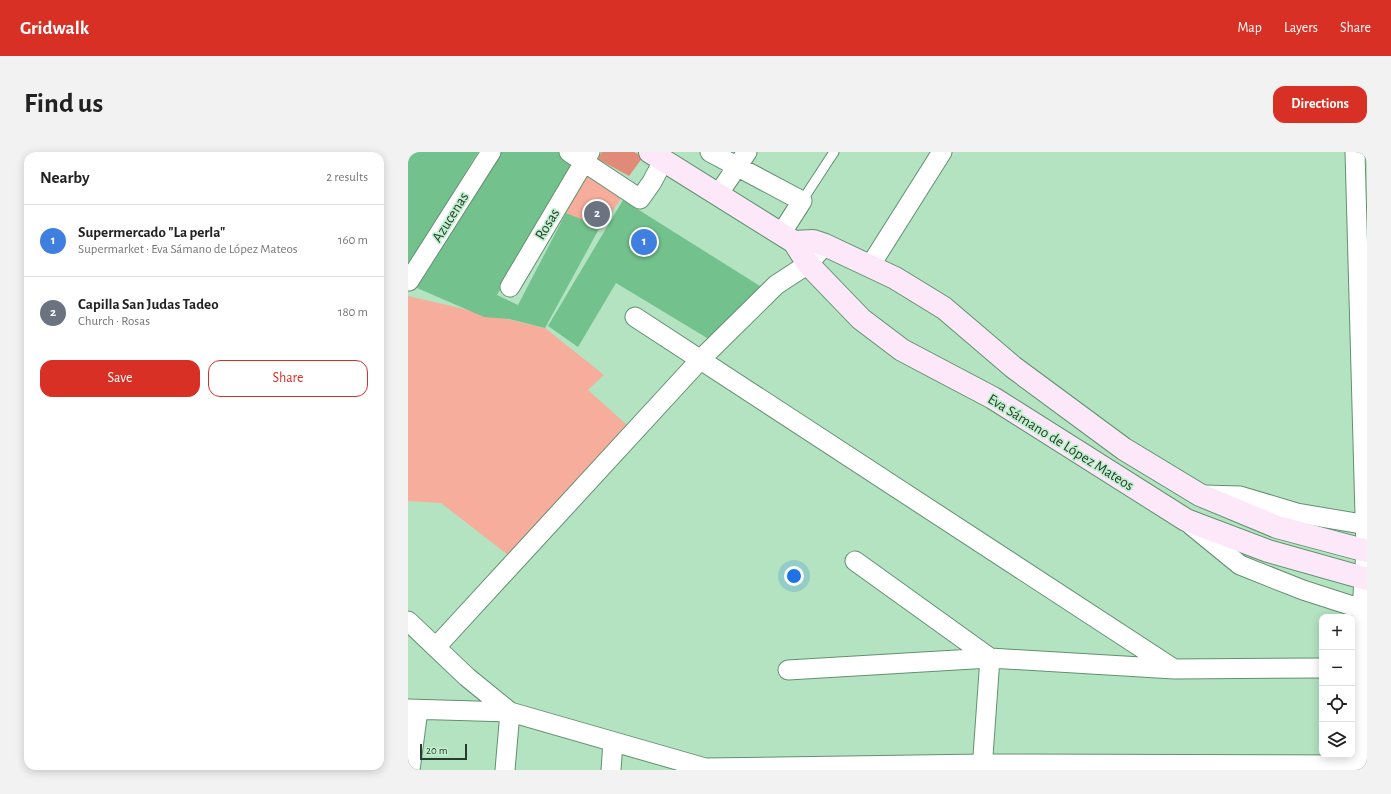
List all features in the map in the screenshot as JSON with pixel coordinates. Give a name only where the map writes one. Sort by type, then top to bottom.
[{"type":"main road","name":"Eva Sámano de López Mateos","points":[[656,156],[718,193],[788,238],[808,264],[861,319],[902,350],[994,398],[1113,472],[1150,498],[1186,520],[1268,551],[1365,579]]},
{"type":"main road","name":"Eva Sámano de López Mateos","points":[[788,238],[813,241],[825,245],[895,278],[944,308],[1013,366],[1124,449],[1200,495],[1277,527],[1366,551]]},
{"type":"main road","points":[[1113,472],[1124,449]]},
{"type":"street","name":"Azucenas","points":[[409,281],[491,152]]},
{"type":"street","points":[[710,152],[742,160],[802,201],[788,238]]},
{"type":"street","points":[[870,266],[942,152]]},
{"type":"street","points":[[410,770],[413,709],[510,712],[705,768],[1361,768],[1360,668],[1366,551],[1355,152]]},
{"type":"street","points":[[581,155],[640,198],[652,182],[656,156]]},
{"type":"street","name":"Rosas","points":[[510,287],[581,155]]},
{"type":"street","points":[[718,193],[742,160]]},
{"type":"street","points":[[436,647],[700,360],[776,285],[808,264],[825,245]]},
{"type":"street","points":[[635,317],[1174,668]]},
{"type":"street","points":[[1200,495],[1240,496],[1298,514],[1365,524]]},
{"type":"street","points":[[1186,520],[1240,565],[1304,590],[1364,609]]},
{"type":"street","points":[[855,561],[990,658]]},
{"type":"street","points":[[408,621],[467,677],[510,712]]},
{"type":"street","points":[[982,767],[990,658]]},
{"type":"street","points":[[788,670],[990,658],[1174,668],[1319,668]]},
{"type":"street","points":[[504,770],[510,712]]},
{"type":"street","points":[[611,770],[614,742]]},
{"type":"lane","points":[[802,201],[834,152]]},
{"type":"shaded area","points":[[602,152],[634,152],[643,157],[629,176],[598,159]]},
{"type":"shaded area","points":[[584,172],[624,194],[600,230],[566,213]]},
{"type":"shaded area","points":[[408,296],[545,328],[604,375],[588,390],[627,425],[508,555],[441,503],[408,501]]},
{"type":"building","points":[[408,152],[478,152],[408,267]]},
{"type":"building","points":[[501,152],[558,152],[573,162],[497,295],[518,305],[566,213],[600,227],[545,328],[509,319],[484,317],[417,288]]},
{"type":"building","points":[[623,200],[760,286],[712,341],[616,283],[578,347],[548,326]]},
{"type":"place","name":"Capilla San Judas Tadeo","points":[[597,214]]},
{"type":"place","name":"Supermercado \"La perla\"","points":[[644,242]]}]
